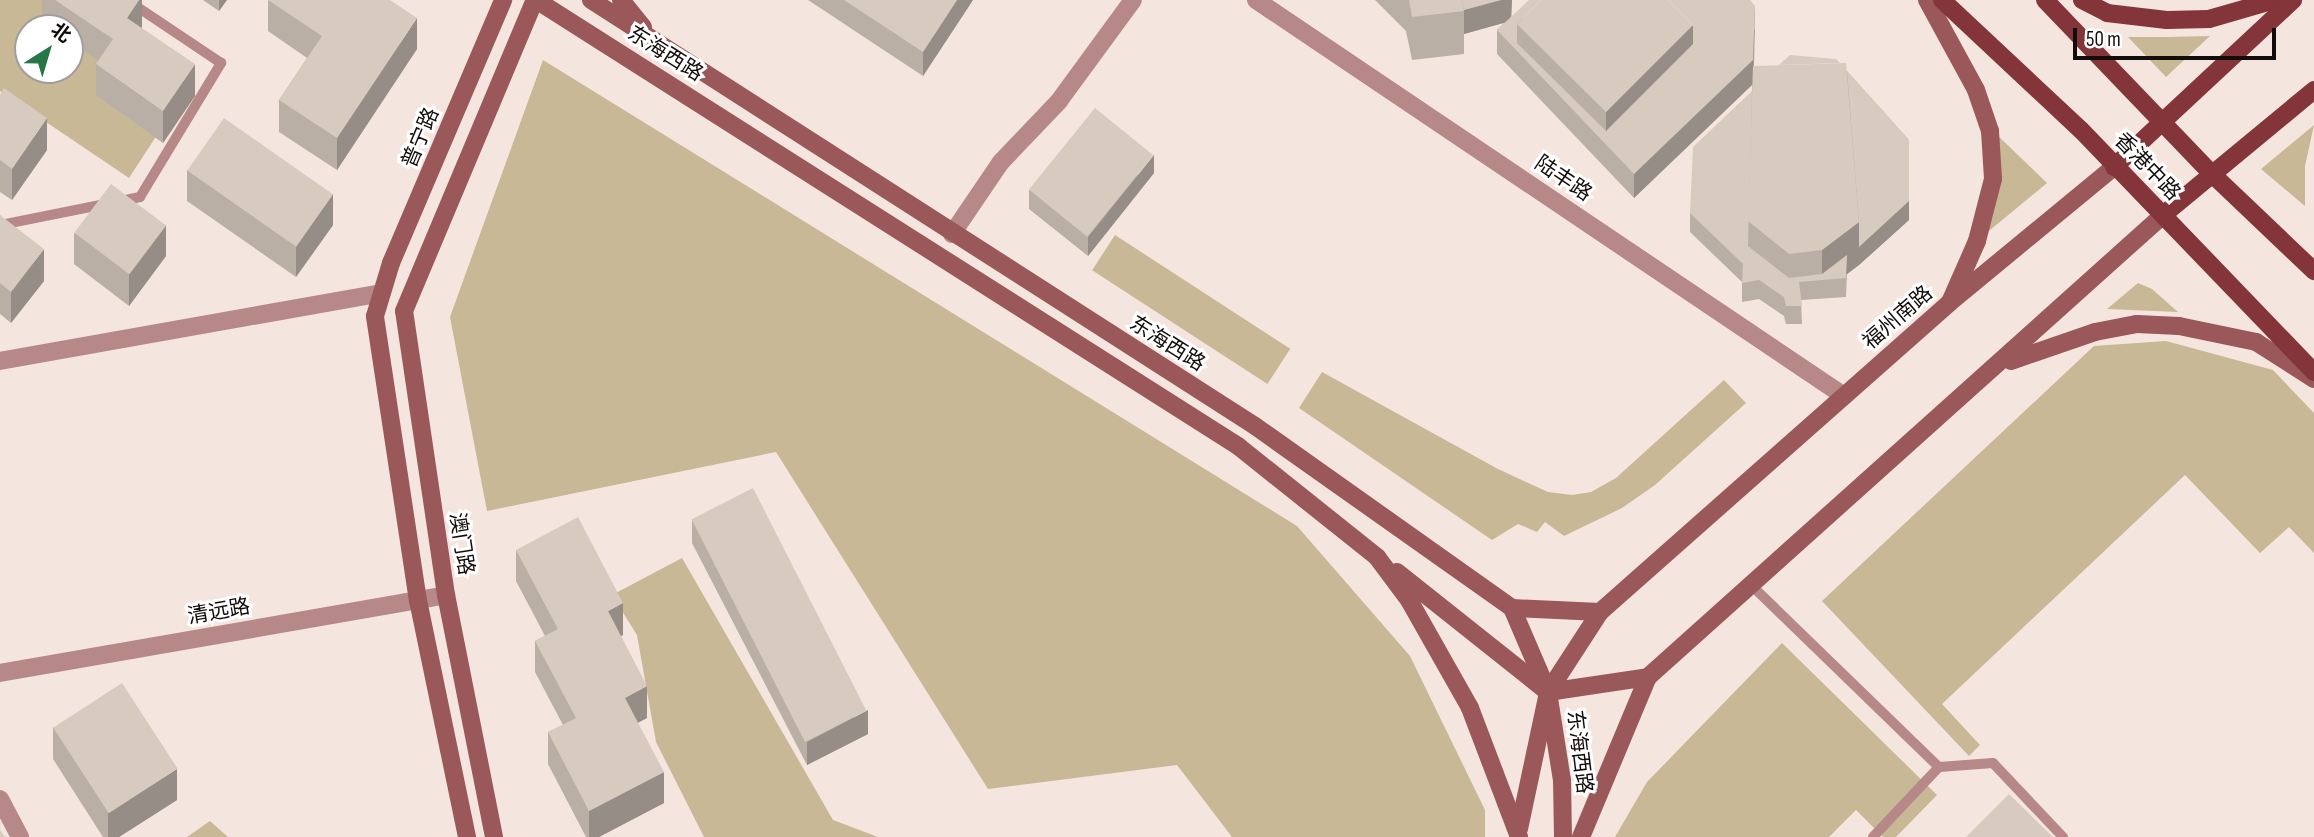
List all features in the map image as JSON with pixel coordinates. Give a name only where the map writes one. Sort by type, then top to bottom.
[{"type":"main road","name":"普宁路","points":[[380,293],[503,0]]},
{"type":"main road","points":[[467,837],[418,601],[375,316],[380,293],[411,288],[535,0]]},
{"type":"main road","name":"东海西路","points":[[535,0],[1238,446],[1377,557],[1409,600],[1470,708],[1519,833]]},
{"type":"main road","name":"东海西路","points":[[591,0],[1255,426],[1511,608],[1548,692],[1562,780],[1563,837]]},
{"type":"main road","points":[[621,0],[656,43]]},
{"type":"main road","points":[[1927,0],[1976,90],[1990,131],[1993,179],[1977,241],[1949,303]]},
{"type":"main road","name":"香港中路","points":[[1942,0],[2163,215],[2314,372]]},
{"type":"main road","name":"香港中路","points":[[2045,0],[2210,172],[2314,271]]},
{"type":"main road","points":[[2082,0],[2106,13],[2167,20],[2209,19],[2276,0]]},
{"type":"main road","name":"福州南路","points":[[1548,692],[1600,612],[1949,303],[2164,123],[2293,0]]},
{"type":"main road","points":[[1581,837],[1648,677],[1750,584],[2001,365],[2210,172],[2314,90]]},
{"type":"main road","name":"澳门路","points":[[411,288],[404,311],[408,352],[446,595],[494,837]]},
{"type":"main road","points":[[2001,365],[2095,332],[2137,324],[2179,326],[2256,342],[2314,379]]},
{"type":"main road","points":[[1377,557],[1548,692],[1648,677]]},
{"type":"main road","points":[[1511,608],[1600,612]]},
{"type":"main road","points":[[1519,833],[1548,692]]},
{"type":"street","points":[[952,234],[1001,162],[1059,101],[1133,0]]},
{"type":"street","name":"陆丰路","points":[[1256,0],[1844,396]]},
{"type":"street","points":[[0,361],[380,293]]},
{"type":"street","name":"清远路","points":[[0,673],[446,595]]},
{"type":"street","points":[[0,799],[20,837]]},
{"type":"lane","points":[[0,225],[140,197],[221,63],[127,0]]},
{"type":"lane","points":[[1750,584],[1939,767]]},
{"type":"lane","points":[[1873,837],[1939,767],[1993,763],[2063,837]]},
{"type":"shaded area","points":[[0,0],[57,0],[47,14],[14,14],[14,84],[84,84],[84,50],[113,70],[157,135],[129,178],[0,91]]},
{"type":"shaded area","points":[[2210,36],[2166,77],[2128,37],[2168,37]]},
{"type":"shaded area","points":[[543,60],[1297,526],[1410,656],[1485,810],[1485,837],[1232,837],[1177,765],[988,789],[776,452],[487,511],[450,317]]},
{"type":"shaded area","points":[[2314,125],[2305,166],[2305,206],[2261,169]]},
{"type":"shaded area","points":[[1994,132],[2047,183],[1978,240]]},
{"type":"shaded area","points":[[1115,235],[1290,349],[1267,384],[1092,270]]},
{"type":"shaded area","points":[[2138,283],[2152,289],[2178,312],[2107,309]]},
{"type":"shaded area","points":[[2166,341],[2273,370],[2314,413],[2314,553],[2289,527],[2260,553],[2185,475],[1942,704],[1980,745],[1969,756],[1822,601],[2094,346]]},
{"type":"shaded area","points":[[1322,372],[1498,469],[1548,492],[1572,495],[1591,492],[1616,478],[1724,380],[1746,403],[1655,485],[1622,508],[1564,536],[1545,522],[1537,532],[1518,524],[1492,540],[1299,408]]},
{"type":"shaded area","points":[[682,558],[833,820],[878,837],[704,837],[656,742],[637,635],[612,595]]},
{"type":"shaded area","points":[[1782,643],[1937,795],[1896,837],[1883,837],[1856,810],[1829,837],[1615,837],[1647,782]]},
{"type":"shaded area","points":[[210,821],[228,837],[187,837]]},
{"type":"building","points":[[55,0],[139,0],[127,18],[195,64],[163,111],[96,64],[113,39],[84,20],[84,14],[76,14]]},
{"type":"building","points":[[268,0],[390,0],[417,18],[337,138],[279,100],[322,36]]},
{"type":"building","points":[[844,0],[957,0],[923,52]]},
{"type":"building","points":[[1409,0],[1462,0],[1464,11],[1412,17]]},
{"type":"building","points":[[1462,0],[1501,0],[1464,10]]},
{"type":"building","points":[[1529,0],[1541,0],[1517,24],[1517,43],[1606,131],[1693,44],[1693,25],[1668,0],[1750,0],[1755,6],[1753,60],[1634,174],[1497,30]]},
{"type":"building","points":[[1541,0],[1668,0],[1693,25],[1606,112],[1517,24]]},
{"type":"building","points":[[1790,55],[1836,59],[1840,63],[1779,65]]},
{"type":"building","points":[[1846,63],[1859,222],[1822,250],[1789,254],[1748,221],[1753,66]]},
{"type":"building","points":[[1847,71],[1909,140],[1909,201],[1859,247],[1859,222]]},
{"type":"building","points":[[4,88],[47,118],[12,169],[0,160],[0,95]]},
{"type":"building","points":[[1752,91],[1748,246],[1789,278],[1822,274],[1847,255],[1846,278],[1799,282],[1802,306],[1786,306],[1784,297],[1759,280],[1742,283],[1743,264],[1690,213],[1693,147]]},
{"type":"building","points":[[1095,108],[1153,155],[1087,237],[1029,190]]},
{"type":"building","points":[[224,118],[333,194],[296,247],[187,170]]},
{"type":"building","points":[[111,184],[166,226],[129,274],[74,233]]},
{"type":"building","points":[[0,215],[44,249],[11,292],[0,283]]},
{"type":"building","points":[[753,488],[866,711],[805,742],[692,519]]},
{"type":"building","points":[[578,517],[623,603],[608,611],[647,686],[625,698],[664,772],[589,811],[548,732],[576,718],[535,641],[558,629],[516,550]]},
{"type":"building","points":[[122,683],[178,769],[109,813],[53,728]]},
{"type":"building","points":[[2009,794],[2053,837],[1966,837]]}]
